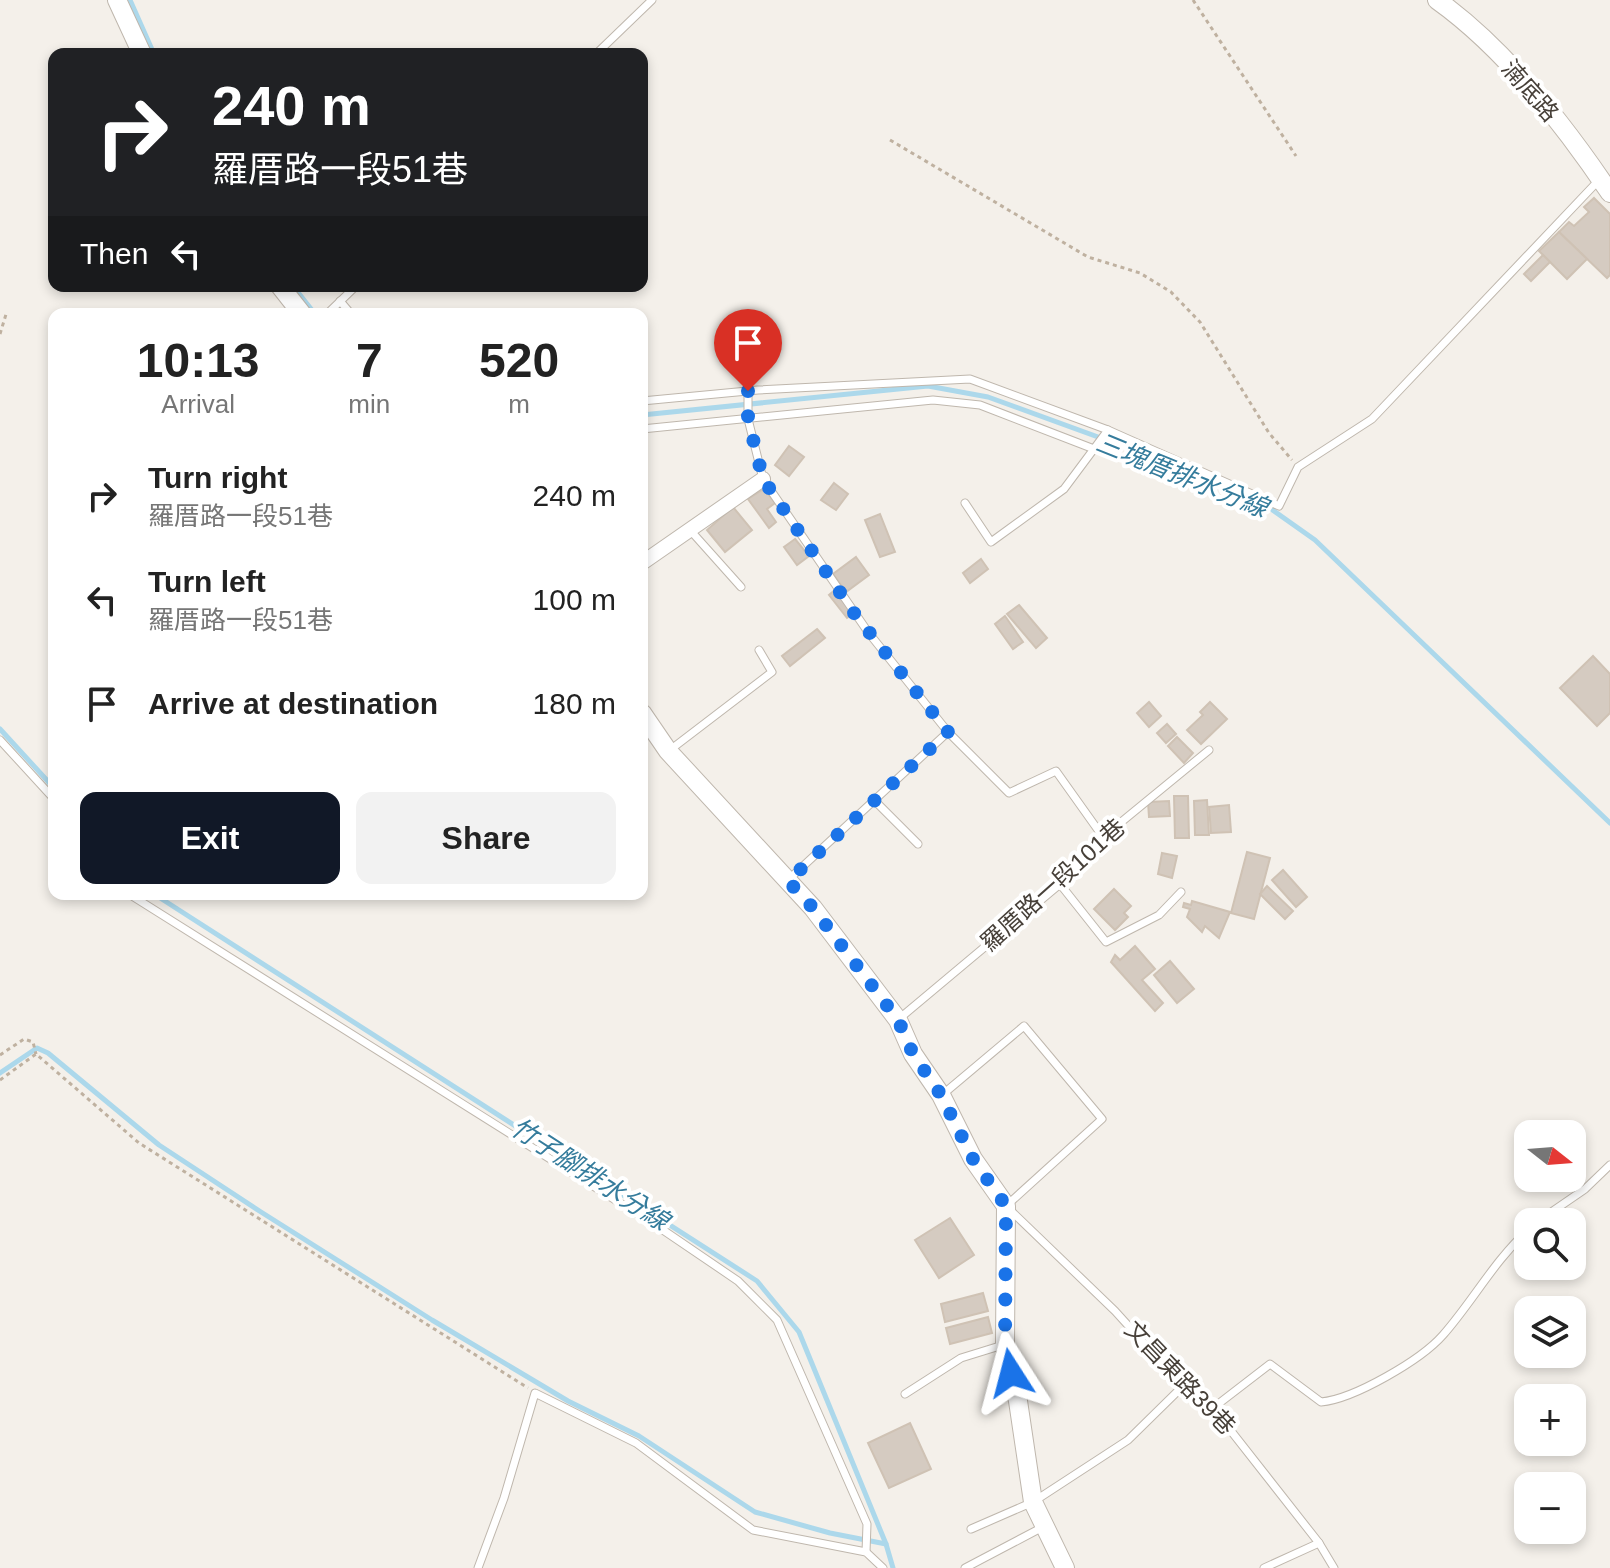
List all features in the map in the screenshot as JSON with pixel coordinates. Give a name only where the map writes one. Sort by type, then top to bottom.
[{"type":"street","points":[[117,0],[139,48]]},
{"type":"street","name":"湳底路","points":[[1437,0],[1469,23],[1548,110],[1605,186]]},
{"type":"street","points":[[285,292],[297,308]]},
{"type":"street","points":[[648,559],[763,479]]},
{"type":"street","points":[[648,722],[668,751],[813,908],[898,1020],[913,1054],[941,1095],[973,1159],[1006,1206],[1005,1345],[1018,1401],[1033,1502],[1065,1568]]},
{"type":"lane","points":[[602,48],[652,0]]},
{"type":"lane","points":[[648,401],[970,379],[1108,430],[1279,506],[1298,467],[1372,419],[1605,186]]},
{"type":"lane","points":[[333,308],[350,292]]},
{"type":"lane","points":[[340,301],[346,308]]},
{"type":"lane","points":[[748,394],[748,415],[763,479],[854,613],[948,732],[1009,793],[1056,771],[1103,837]]},
{"type":"lane","points":[[648,428],[748,415],[933,400],[980,405],[1094,449]]},
{"type":"lane","points":[[965,503],[991,542],[1064,489],[1108,430]]},
{"type":"lane","points":[[690,530],[741,587]]},
{"type":"lane","points":[[668,751],[772,672],[759,650]]},
{"type":"lane","points":[[788,881],[948,732]]},
{"type":"lane","points":[[0,740],[48,792]]},
{"type":"lane","name":"羅厝路一段101巷","points":[[898,1020],[1060,884],[1103,837],[1209,750]]},
{"type":"lane","points":[[874,800],[918,844]]},
{"type":"lane","points":[[1060,884],[1106,942],[1159,915],[1181,892]]},
{"type":"lane","points":[[139,900],[663,1230],[738,1281],[777,1320],[867,1524],[866,1552]]},
{"type":"lane","points":[[941,1095],[1024,1026],[1102,1119],[1006,1206]]},
{"type":"lane","points":[[1557,1208],[1585,1189],[1610,1165]]},
{"type":"lane","name":"文昌東路39巷","points":[[1006,1206],[1115,1311],[1183,1386],[1213,1408],[1319,1543],[1334,1568]]},
{"type":"lane","points":[[1213,1408],[1270,1364],[1321,1402],[1338,1401],[1375,1384],[1441,1337],[1514,1243]]},
{"type":"lane","points":[[905,1394],[961,1358],[1005,1345]]},
{"type":"lane","points":[[971,1529],[1033,1502],[1128,1440],[1183,1386]]},
{"type":"lane","points":[[478,1568],[504,1498],[535,1393],[636,1443],[753,1530],[866,1552],[883,1568]]},
{"type":"lane","points":[[965,1568],[1043,1527]]},
{"type":"lane","points":[[1264,1568],[1319,1543]]},
{"type":"path","points":[[1193,0],[1296,156]]},
{"type":"path","points":[[890,140],[1088,257],[1140,273],[1171,292],[1200,322],[1269,433],[1298,467]]},
{"type":"path","points":[[0,334],[7,311]]},
{"type":"path","points":[[0,1055],[24,1039],[33,1042],[36,1054],[139,1143],[535,1393]]},
{"type":"path","points":[[0,1080],[36,1054]]},
{"type":"building","points":[[1594,198],[1610,214],[1610,275],[1607,278],[1559,232],[1569,222],[1574,226],[1589,212],[1584,207]]},
{"type":"building","points":[[1559,232],[1587,259],[1567,279],[1539,251]]},
{"type":"building","points":[[1543,255],[1550,262],[1531,281],[1524,274]]},
{"type":"building","points":[[789,446],[804,457],[789,476],[775,465]]},
{"type":"building","points":[[834,483],[848,494],[836,510],[821,500]]},
{"type":"building","points":[[762,490],[775,503],[767,509],[776,522],[769,528],[748,499]]},
{"type":"building","points":[[733,507],[752,530],[725,552],[707,530]]},
{"type":"building","points":[[880,514],[895,552],[880,557],[865,520]]},
{"type":"building","points":[[795,539],[809,556],[797,565],[784,547]]},
{"type":"building","points":[[856,557],[869,575],[846,592],[833,574]]},
{"type":"building","points":[[981,559],[988,569],[970,583],[963,573]]},
{"type":"building","points":[[835,590],[854,613],[847,618],[829,595]]},
{"type":"building","points":[[1019,605],[1047,638],[1036,648],[1007,614]]},
{"type":"building","points":[[1005,616],[1023,642],[1013,649],[995,624]]},
{"type":"building","points":[[817,629],[825,638],[790,666],[782,656]]},
{"type":"building","points":[[1593,656],[1610,674],[1610,713],[1597,726],[1560,688]]},
{"type":"building","points":[[1149,702],[1161,716],[1149,727],[1137,713]]},
{"type":"building","points":[[1210,702],[1227,719],[1201,744],[1187,730],[1203,715],[1200,712]]},
{"type":"building","points":[[1167,724],[1176,734],[1166,743],[1157,733]]},
{"type":"building","points":[[1177,737],[1193,753],[1184,763],[1168,746]]},
{"type":"building","points":[[1174,796],[1188,796],[1189,838],[1175,838]]},
{"type":"building","points":[[1207,800],[1209,835],[1195,835],[1194,801]]},
{"type":"building","points":[[1169,801],[1170,816],[1149,817],[1148,802]]},
{"type":"building","points":[[1229,805],[1231,832],[1211,833],[1209,807]]},
{"type":"building","points":[[1247,852],[1270,858],[1254,919],[1231,913]]},
{"type":"building","points":[[1162,853],[1177,856],[1172,878],[1158,874]]},
{"type":"building","points":[[1283,870],[1307,897],[1296,907],[1272,880]]},
{"type":"building","points":[[1267,886],[1293,911],[1285,919],[1260,894]]},
{"type":"building","points":[[1114,889],[1131,906],[1124,913],[1128,917],[1115,930],[1094,909]]},
{"type":"building","points":[[1192,901],[1230,912],[1219,938],[1205,926],[1202,932],[1187,917],[1190,909],[1183,907],[1184,903],[1191,905]]},
{"type":"building","points":[[1135,946],[1155,969],[1142,980],[1163,1003],[1155,1011],[1111,962],[1115,955],[1120,960]]},
{"type":"building","points":[[1170,961],[1194,989],[1177,1003],[1154,975]]},
{"type":"building","points":[[950,1218],[974,1255],[939,1278],[915,1240]]},
{"type":"building","points":[[983,1293],[988,1311],[945,1322],[941,1304]]},
{"type":"building","points":[[988,1317],[992,1333],[950,1344],[946,1328]]},
{"type":"building","points":[[910,1423],[931,1469],[889,1488],[868,1443]]},
{"type":"waterway","points":[[130,0],[151,48]]},
{"type":"waterway","points":[[298,292],[310,308]]},
{"type":"waterway","name":"三塊厝排水分線","points":[[648,414],[928,386],[988,397],[1142,453],[1264,504],[1315,540],[1610,823]]},
{"type":"waterway","name":"竹子腳排水分線","points":[[0,729],[48,781]]},
{"type":"waterway","name":"竹子腳排水分線","points":[[163,900],[757,1281],[799,1332],[893,1568]]},
{"type":"waterway","points":[[0,1073],[37,1048],[48,1053],[159,1145],[261,1212],[568,1401],[639,1436],[755,1512],[830,1533],[886,1544]]},
{"type":"route","points":[[748,391],[748,419],[763,479],[854,613],[948,732],[788,881],[813,908],[898,1020],[913,1054],[941,1095],[973,1159],[1006,1206],[1005,1345],[1011,1373]]}]
